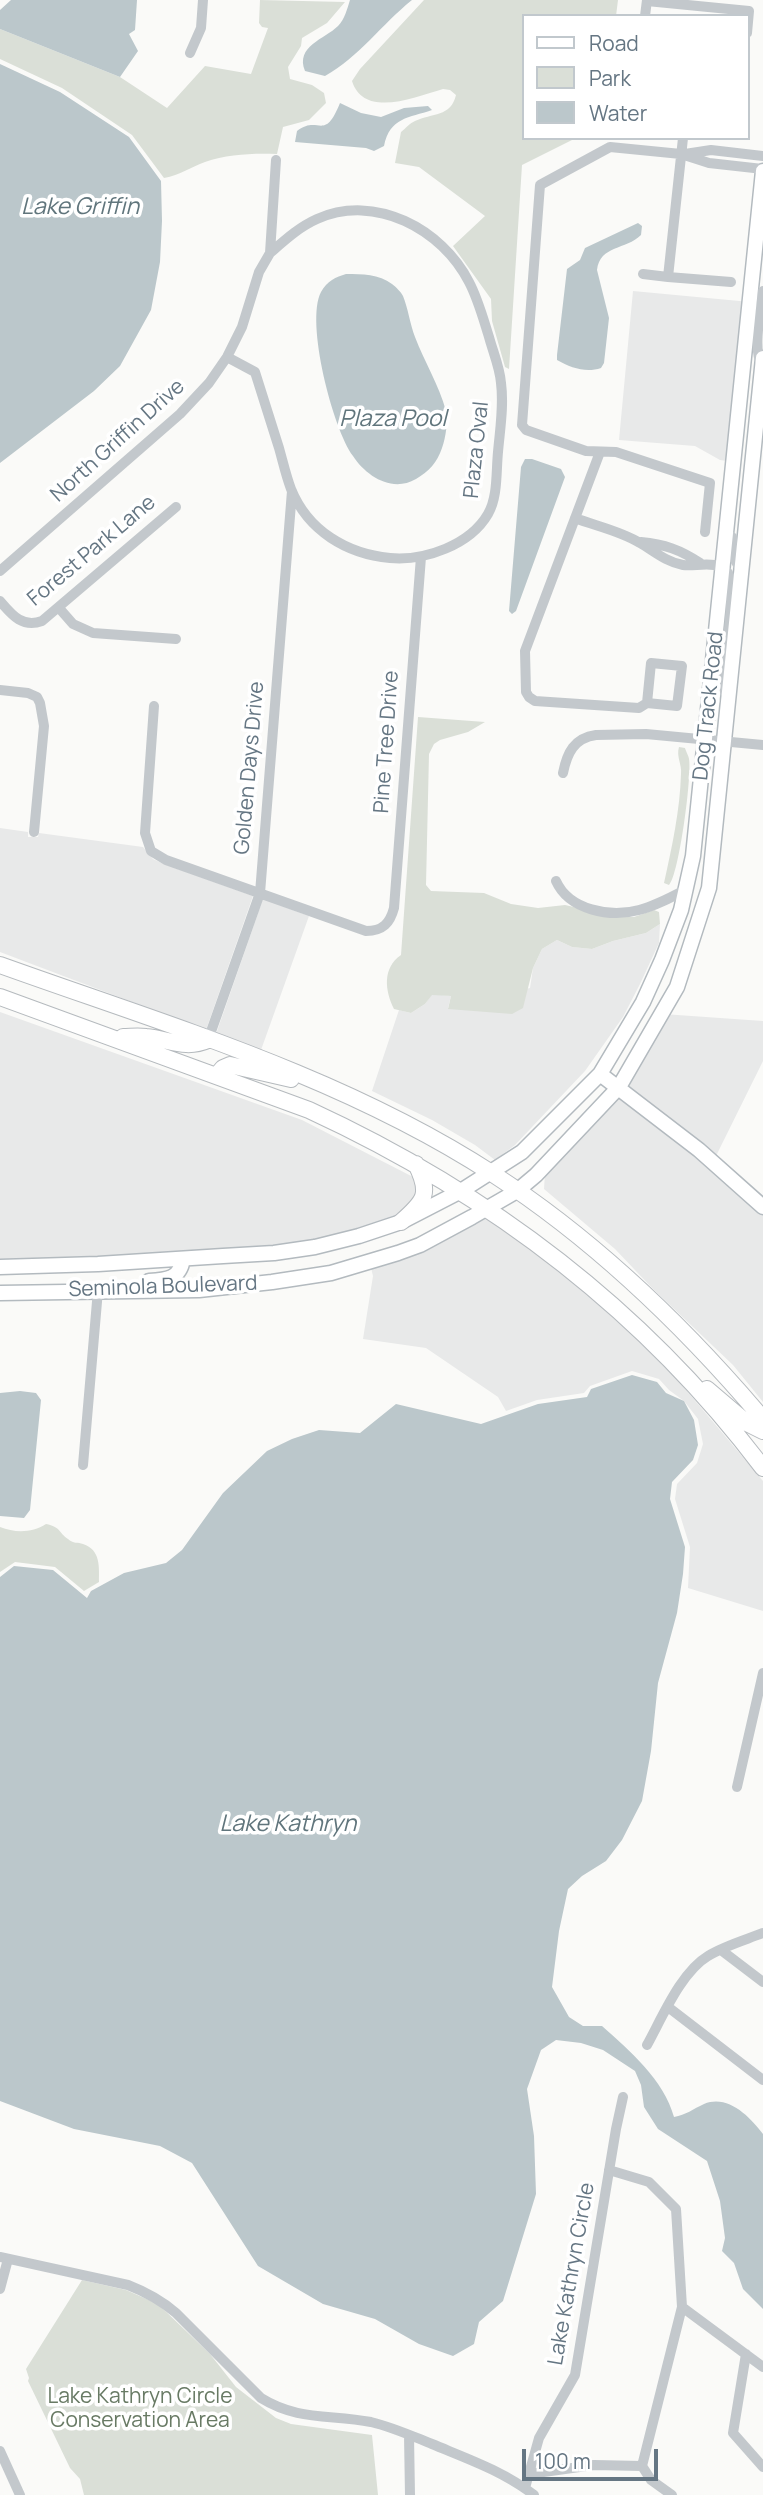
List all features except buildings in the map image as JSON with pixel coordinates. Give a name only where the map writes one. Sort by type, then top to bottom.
[{"type":"main road","name":"Dog Track Road","points":[[491,1173],[522,1152],[600,1074],[643,1002],[681,910],[693,856],[706,739],[763,170]]},
{"type":"main road","name":"Dog Track Road","points":[[517,1191],[536,1175],[619,1087],[677,987],[707,897],[763,358]]},
{"type":"main road","points":[[0,965],[321,1084],[416,1130],[491,1173],[571,1231],[643,1292],[701,1350],[763,1419]]},
{"type":"main road","points":[[0,997],[309,1110],[416,1164],[461,1191],[550,1254],[594,1289],[653,1343],[710,1403],[763,1468]]},
{"type":"main road","points":[[110,1037],[146,1037],[186,1046],[208,1040]]},
{"type":"main road","points":[[217,1075],[223,1068],[235,1066],[321,1084]]},
{"type":"main road","points":[[600,1074],[699,1150],[763,1207]]},
{"type":"main road","points":[[401,1222],[422,1204],[425,1193],[424,1179],[416,1164]]},
{"type":"main road","name":"Seminola Boulevard","points":[[0,1267],[183,1259],[274,1253],[314,1247],[401,1222],[491,1173]]},
{"type":"main road","name":"Seminola Boulevard","points":[[0,1293],[199,1290],[331,1273],[419,1245],[517,1191]]},
{"type":"main road","points":[[98,1290],[104,1284],[113,1282],[169,1279],[181,1270],[183,1259]]},
{"type":"main road","points":[[679,1369],[718,1397],[747,1423],[763,1431]]},
{"type":"street","points":[[190,53],[201,28],[203,0]]},
{"type":"street","points":[[647,1],[749,11],[749,14]]},
{"type":"street","points":[[668,277],[683,140]]},
{"type":"street","points":[[705,532],[710,483],[616,452],[574,447],[526,430],[522,425],[540,185],[610,147],[681,154],[717,164],[763,170]]},
{"type":"street","points":[[681,154],[711,150],[763,156]]},
{"type":"street","name":"North Griffin Drive","points":[[0,571],[180,414],[209,383],[227,357],[242,327],[259,272],[270,253],[276,160]]},
{"type":"street","name":"Plaza Oval","points":[[227,357],[255,372],[292,491],[314,524],[347,548],[378,556],[421,557],[443,550],[481,525],[494,496],[502,401],[501,380],[480,308],[470,282],[458,264],[441,246],[399,217],[361,210],[340,211],[318,219],[295,232],[270,253]]},
{"type":"street","points":[[643,274],[731,282]]},
{"type":"street","points":[[762,366],[758,359],[758,348],[763,291]]},
{"type":"street","points":[[741,570],[735,563],[732,543],[748,382],[744,359]]},
{"type":"street","points":[[600,452],[525,651],[526,692],[535,701],[639,708],[647,703],[677,706],[682,666],[652,663],[647,703]]},
{"type":"street","name":"Golden Days Drive","points":[[208,1040],[260,893],[292,491]]},
{"type":"street","name":"Forest Park Lane","points":[[0,601],[22,623],[42,621],[176,507]]},
{"type":"street","points":[[575,517],[640,542],[660,544],[684,552],[700,563]]},
{"type":"street","points":[[640,542],[654,554],[684,565],[700,563],[723,568],[728,572],[732,584],[723,679],[727,706]]},
{"type":"street","points":[[665,558],[669,547]]},
{"type":"street","name":"Pine Tree Drive","points":[[260,893],[366,931],[384,927],[391,920],[421,557]]},
{"type":"street","points":[[59,607],[73,624],[93,633],[176,639]]},
{"type":"street","points":[[0,690],[28,693],[40,703],[44,726],[34,832]]},
{"type":"street","points":[[154,706],[145,833],[151,851],[166,860],[260,893]]},
{"type":"street","points":[[563,773],[565,762],[574,745],[588,736],[646,734],[763,745]]},
{"type":"street","points":[[556,881],[566,897],[579,904],[598,910],[627,913],[652,906],[685,890]]},
{"type":"street","points":[[83,1465],[98,1290]]},
{"type":"street","points":[[737,1787],[763,1673]]},
{"type":"street","points":[[647,2045],[688,1973],[700,1961],[763,1933]]},
{"type":"street","points":[[721,1950],[763,1982]]},
{"type":"street","points":[[668,2007],[763,2080]]},
{"type":"street","name":"Lake Kathryn Circle","points":[[529,2492],[529,2474],[539,2438],[575,2375],[623,2097]]},
{"type":"street","points":[[610,2171],[649,2182],[676,2209],[682,2307],[642,2466],[651,2480],[671,2495]]},
{"type":"street","points":[[0,2290],[4,2258]]},
{"type":"street","name":"Lake Kathryn Circle","points":[[4,2258],[128,2285],[161,2300],[261,2398],[276,2407],[307,2416],[369,2422],[409,2435],[496,2470],[529,2492]]},
{"type":"street","points":[[682,2307],[763,2367]]},
{"type":"street","points":[[746,2354],[733,2433],[763,2467]]},
{"type":"street","points":[[409,2435],[410,2495]]},
{"type":"street","points":[[0,2451],[20,2495]]},
{"type":"street","points":[[529,2474],[594,2465],[642,2466]]},
{"type":"shaded area","points":[[633,291],[750,302],[733,462],[720,460],[695,446],[619,440]]},
{"type":"shaded area","points":[[0,828],[28,832],[28,837],[38,837],[39,833],[143,847],[153,859],[164,864],[253,896],[206,1030],[0,952]]},
{"type":"shaded area","points":[[263,899],[309,916],[261,1050],[216,1034]]},
{"type":"shaded area","points":[[660,924],[659,943],[623,1017],[585,1071],[515,1145],[495,1160],[432,1120],[372,1091],[399,1010],[411,1013],[425,1004],[432,994],[451,996],[448,1008],[530,988],[533,968],[542,949],[557,940],[572,947],[592,949],[646,933]]},
{"type":"shaded area","points":[[0,1012],[302,1120],[417,1179],[420,1192],[402,1214],[362,1229],[303,1244],[227,1251],[0,1262]]},
{"type":"shaded area","points":[[663,1014],[763,1021],[763,1061],[716,1156],[763,1199],[619,1087]]},
{"type":"shaded area","points":[[621,1095],[742,1193],[763,1214],[763,1402],[733,1365],[615,1249],[544,1189],[545,1173]]},
{"type":"shaded area","points":[[488,1213],[592,1290],[676,1378],[763,1481],[763,1611],[688,1588],[690,1547],[675,1499],[677,1484],[697,1463],[703,1444],[698,1419],[684,1401],[659,1379],[632,1371],[590,1386],[584,1393],[537,1400],[506,1411],[498,1397],[426,1348],[363,1339],[373,1276],[370,1264]]},
{"type":"green space","points":[[260,0],[345,2],[327,23],[302,38],[301,46],[288,67],[290,79],[312,85],[324,93],[326,103],[309,120],[283,127],[277,154],[223,157],[164,178],[132,135],[62,88],[0,59],[0,29],[120,77],[167,108],[205,66],[251,74],[268,28],[259,23]]},
{"type":"green space","points":[[424,0],[618,0],[616,14],[522,14],[522,140],[572,140],[522,165],[509,369],[505,367],[492,321],[491,299],[453,246],[485,216],[419,167],[395,163],[401,132],[415,121],[445,111],[456,95],[443,89],[391,102],[367,99],[358,93],[352,81]]},
{"type":"green space","points":[[418,717],[485,722],[468,732],[440,740],[434,744],[429,754],[426,885],[431,891],[484,893],[511,904],[538,908],[565,905],[618,917],[634,917],[654,910],[659,912],[660,924],[646,933],[592,949],[572,947],[557,940],[542,949],[533,968],[523,1008],[512,1014],[448,1009],[451,996],[432,995],[425,1004],[411,1013],[394,1009],[387,980],[391,966],[401,955]]},
{"type":"green space","points":[[679,747],[685,748],[689,758],[689,784],[681,845],[669,885],[664,883],[679,801]]},
{"type":"green space","points":[[46,1524],[57,1528],[70,1541],[93,1550],[98,1560],[99,1582],[84,1591],[55,1567],[15,1562],[0,1572],[0,1527],[23,1531]]},
{"type":"green space","name":"Lake Kathryn Circle Conservation Area","points":[[82,2280],[126,2290],[158,2304],[210,2354],[236,2387],[276,2418],[291,2424],[372,2435],[378,2495],[84,2495],[80,2479],[70,2468],[28,2381],[26,2369]]},
{"type":"water","points":[[11,0],[137,0],[135,30],[129,34],[138,51],[120,77],[0,29],[0,10]]},
{"type":"water","points":[[350,0],[412,0],[360,50],[325,76],[305,71],[304,55],[313,44],[340,23]]},
{"type":"water","name":"Lake Griffin","points":[[0,64],[60,92],[129,137],[161,181],[162,221],[160,262],[151,310],[120,366],[94,391],[0,463]]},
{"type":"water","points":[[340,103],[361,113],[381,117],[404,108],[428,106],[432,110],[408,117],[396,124],[387,136],[384,146],[374,151],[295,142],[297,131],[311,125],[321,126],[330,122]]},
{"type":"water","points":[[638,223],[642,226],[641,235],[608,252],[599,262],[597,270],[609,318],[604,363],[601,368],[584,370],[557,360],[567,269],[580,260],[585,248]]},
{"type":"water","name":"Plaza Pool","points":[[346,274],[382,278],[401,293],[415,337],[446,411],[446,434],[438,458],[425,473],[407,483],[380,480],[358,463],[345,442],[330,400],[319,350],[317,307],[326,285]]},
{"type":"water","points":[[525,459],[561,469],[565,477],[516,611],[512,614],[509,611],[521,467]]},
{"type":"water","name":"Lake Kathryn","points":[[632,1375],[657,1382],[666,1393],[684,1401],[694,1420],[698,1445],[693,1460],[672,1482],[670,1499],[685,1547],[683,1574],[677,1613],[658,1683],[651,1751],[642,1801],[622,1840],[606,1861],[582,1876],[568,1889],[559,1931],[552,1987],[569,2017],[583,2026],[602,2026],[634,2056],[662,2091],[674,2117],[704,2104],[722,2102],[745,2114],[763,2134],[763,2309],[743,2289],[734,2263],[722,2251],[725,2238],[720,2201],[707,2161],[658,2129],[644,2107],[641,2085],[635,2071],[603,2050],[581,2043],[556,2040],[541,2050],[527,2089],[534,2136],[536,2194],[503,2301],[479,2322],[474,2344],[453,2356],[419,2344],[375,2319],[323,2304],[258,2266],[192,2163],[160,2146],[74,2129],[0,2101],[0,1577],[14,1566],[53,1570],[87,1598],[91,1591],[124,1573],[166,1563],[182,1550],[223,1493],[267,1451],[292,1439],[319,1430],[360,1433],[396,1404],[481,1424],[538,1404],[587,1397],[591,1389]]},
{"type":"water","points":[[0,1393],[36,1393],[41,1400],[30,1510],[24,1518],[0,1516]]}]
